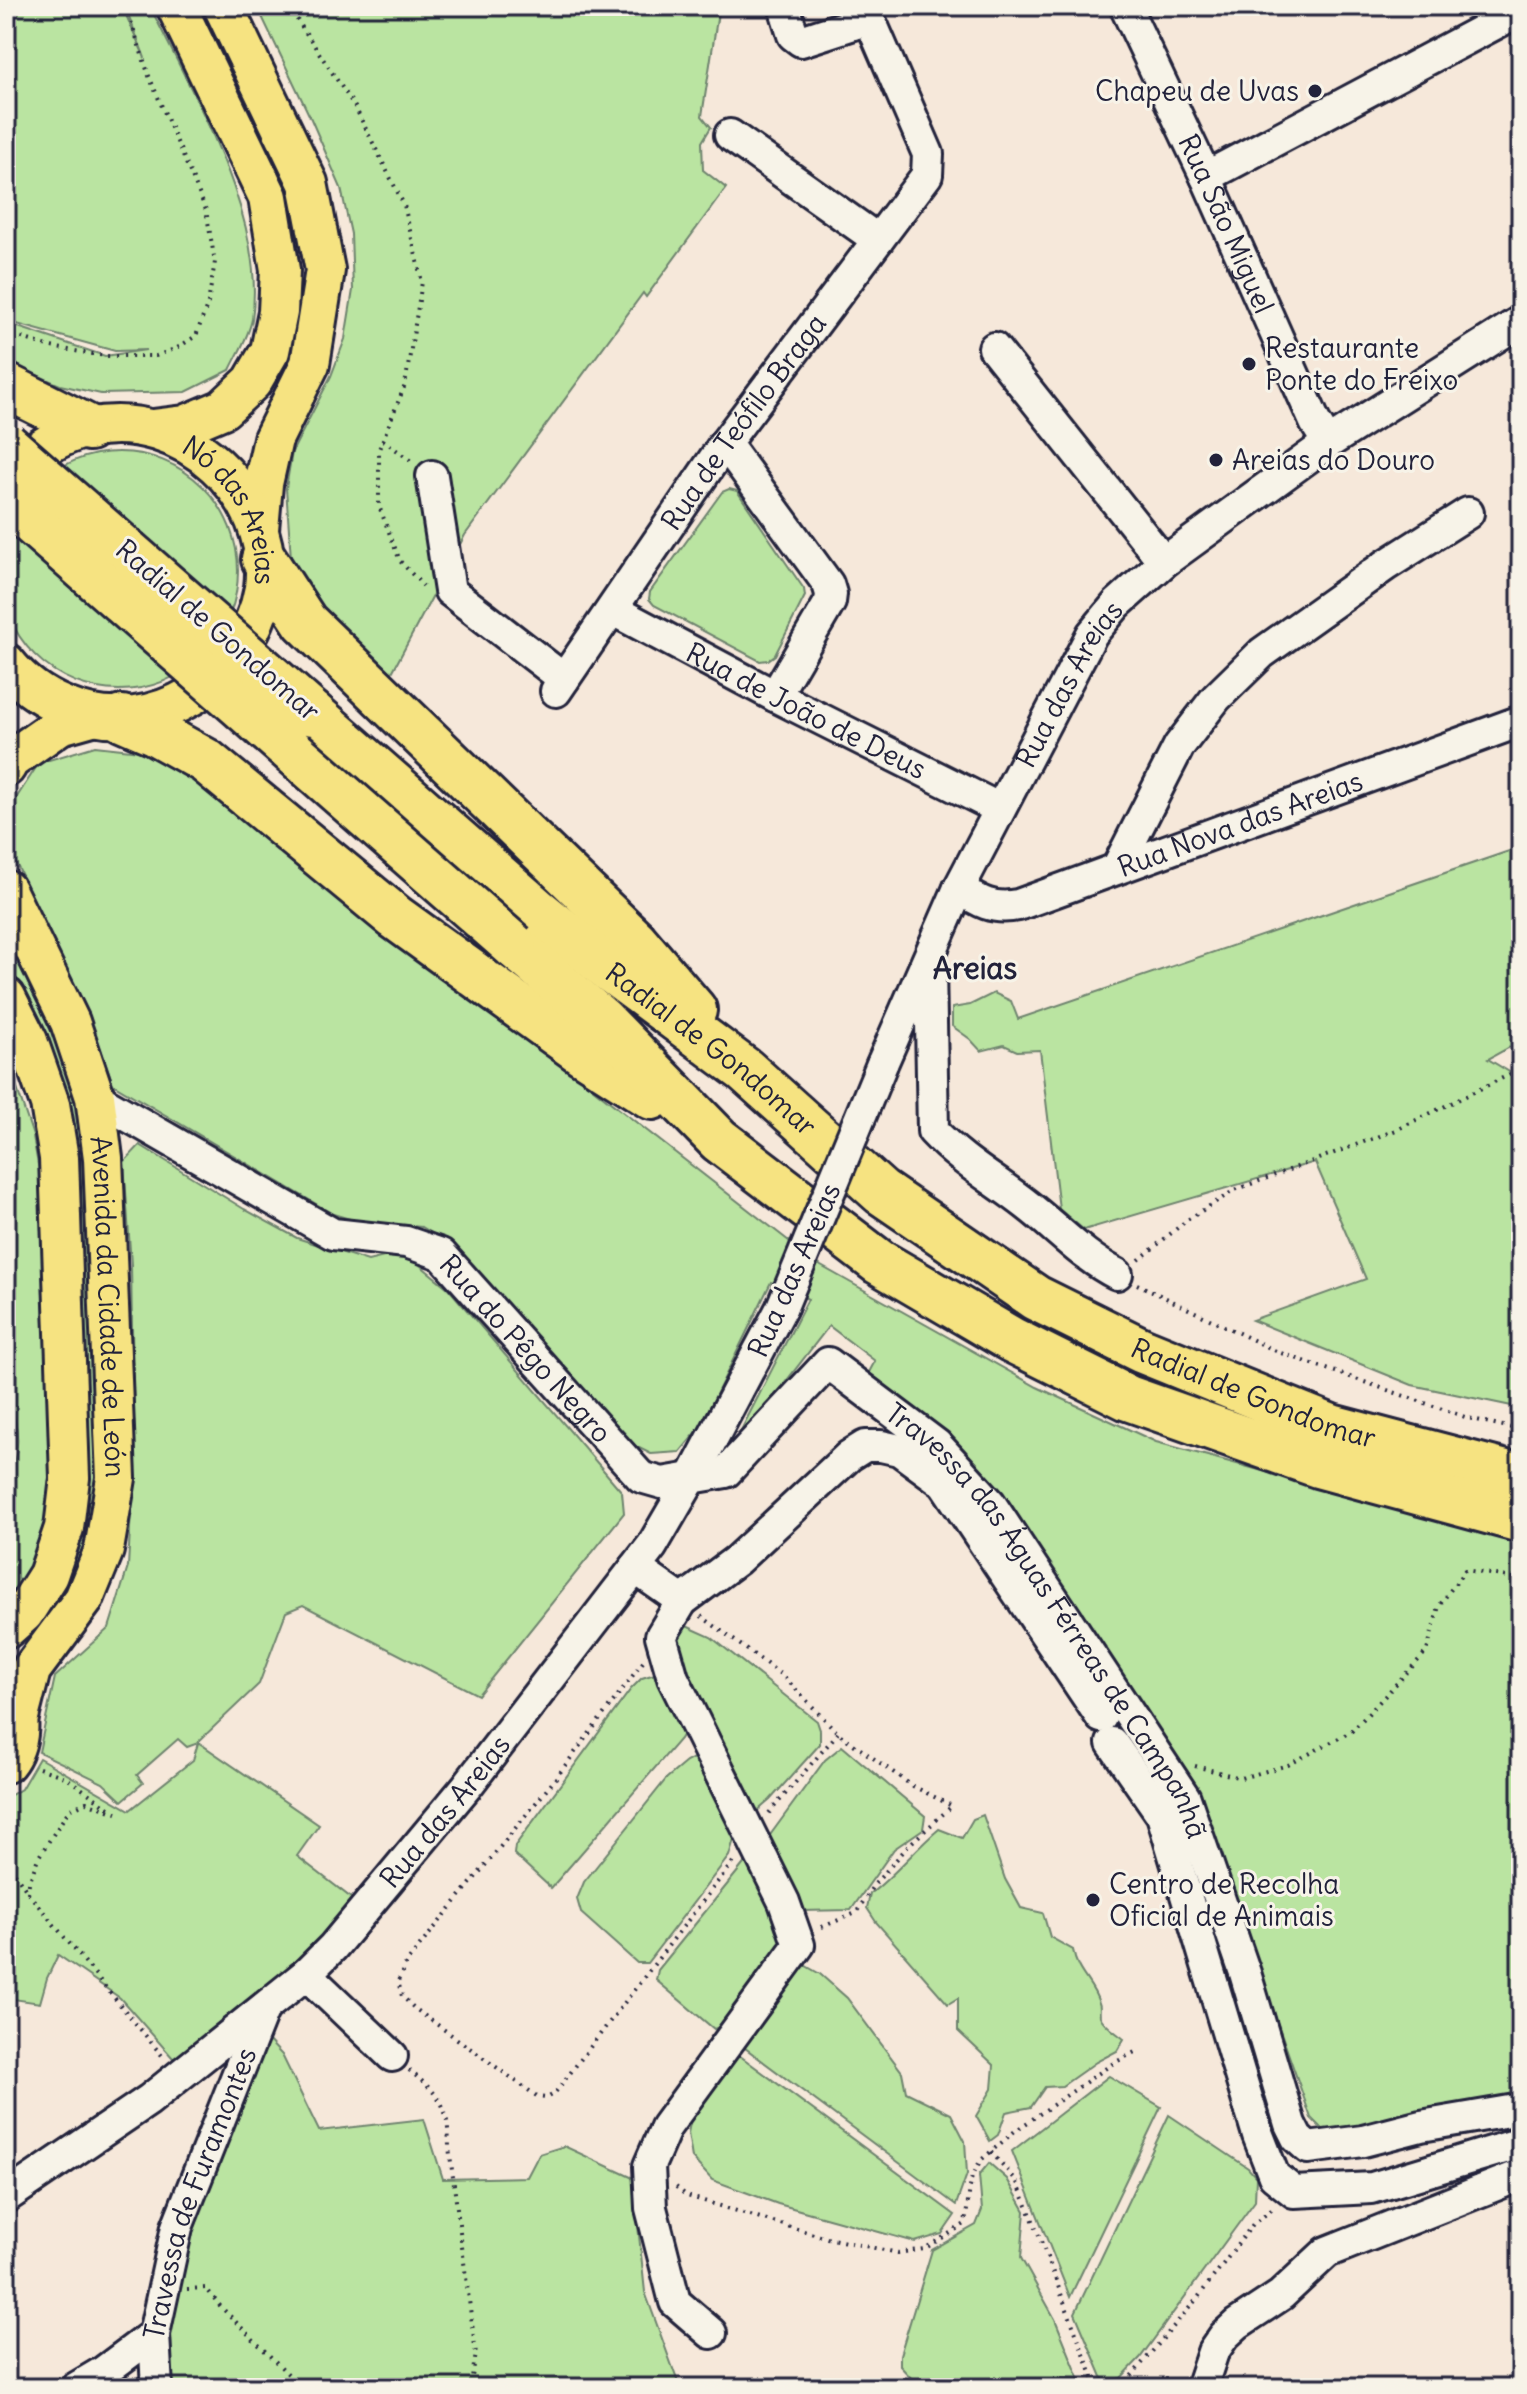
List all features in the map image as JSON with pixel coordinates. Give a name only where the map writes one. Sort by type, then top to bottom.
[{"type":"highway","points":[[6,386],[89,428]]},
{"type":"highway","name":"Radial de Gondomar","points":[[6,445],[537,910],[609,969],[745,1070],[881,1192],[1036,1298],[1141,1350],[1331,1427],[1521,1477]]},
{"type":"highway","name":"Radial de Gondomar","points":[[6,500],[602,1020],[719,1140],[879,1262],[1012,1340],[1128,1398],[1318,1465],[1521,1520]]},
{"type":"highway","points":[[262,545],[305,622],[635,941],[745,1070]]},
{"type":"highway","points":[[107,717],[154,732],[206,761],[395,917],[583,1053],[719,1140]]},
{"type":"main road","points":[[153,429],[185,425],[223,409],[252,382],[270,351],[278,312],[280,270],[268,197],[176,6]]},
{"type":"main road","points":[[223,6],[308,183],[325,270],[310,364],[273,439],[263,484],[262,545]]},
{"type":"main road","name":"Nó das Areias","points":[[6,478],[46,444],[89,428],[123,426],[153,429],[179,438],[217,464],[246,499],[262,545],[264,588],[251,632],[226,670],[190,699],[146,714],[107,717]]},
{"type":"main road","points":[[6,663],[18,678],[56,704],[107,717]]},
{"type":"main road","points":[[6,767],[19,753],[60,725],[107,717]]},
{"type":"main road","name":"Avenida da Cidade de León","points":[[6,890],[70,1022],[95,1097],[103,1158],[116,1478],[104,1550],[84,1599],[12,1701],[18,1738],[8,1760]]},
{"type":"main road","name":"Avenida da Cidade de León","points":[[6,997],[28,1041],[50,1104],[59,1158],[70,1478],[64,1528],[48,1575],[24,1613],[6,1629]]},
{"type":"street","points":[[784,6],[793,35],[801,41],[866,13]]},
{"type":"street","name":"Rua São Miguel","points":[[1125,6],[1206,177],[1315,422],[1328,443]]},
{"type":"street","points":[[1206,177],[1521,10]]},
{"type":"street","name":"Rua de Teófilo Braga","points":[[432,476],[450,591],[560,685],[725,443],[927,175],[928,154],[866,13]]},
{"type":"street","points":[[730,135],[878,240]]},
{"type":"street","name":"Rua das Areias","points":[[6,2197],[149,2100],[306,1974],[333,1947],[467,1786],[652,1546],[782,1307],[882,1064],[959,888],[1092,634],[1117,604],[1164,562],[1328,443],[1521,321]]},
{"type":"street","points":[[994,348],[1164,562]]},
{"type":"street","points":[[725,443],[828,584],[831,594],[830,602],[775,696]]},
{"type":"street","points":[[1117,868],[1179,746],[1216,698],[1262,653],[1386,565],[1468,513]]},
{"type":"street","name":"Rua de João de Deus","points":[[613,610],[1000,809]]},
{"type":"street","name":"Rua Nova das Areias","points":[[959,888],[981,903],[1001,908],[1018,905],[1521,721]]},
{"type":"street","points":[[930,958],[933,1131],[953,1153],[1027,1205],[1101,1266],[1117,1274]]},
{"type":"street","name":"Rua do Pêgo Negro","points":[[95,1097],[333,1234],[406,1242],[441,1254],[641,1477],[662,1483],[691,1479]]},
{"type":"street","name":"Travessa das Águas Férreas de Campanhã","points":[[691,1479],[726,1472],[828,1363],[937,1445],[990,1503],[1185,1798],[1297,2138],[1308,2148],[1363,2141],[1421,2126],[1521,2109]]},
{"type":"street","points":[[711,2333],[675,2302],[651,2208],[649,2166],[666,2127],[799,1945],[784,1902],[673,1678],[661,1636],[682,1601],[737,1560],[849,1456],[865,1446],[899,1450],[944,1483],[1162,1815],[1258,2135],[1274,2176],[1294,2192],[1372,2188],[1521,2143]]},
{"type":"street","points":[[635,1568],[682,1601]]},
{"type":"street","points":[[306,1974],[392,2056]]},
{"type":"street","name":"Travessa de Furamontes","points":[[157,2388],[154,2334],[177,2227],[265,2004]]},
{"type":"street","points":[[1201,2388],[1213,2352],[1224,2336],[1281,2295],[1327,2252],[1521,2175]]},
{"type":"street","points":[[76,2388],[154,2334]]},
{"type":"path","points":[[6,333],[51,347],[105,356],[156,356],[196,336],[208,303],[215,262],[206,210],[149,76],[126,6]]},
{"type":"path","points":[[288,6],[355,107],[404,205],[422,282],[405,385],[379,449],[379,506],[400,561],[428,591]]},
{"type":"path","points":[[383,440],[432,476]]},
{"type":"path","points":[[1117,1274],[1199,1212],[1235,1190],[1396,1130],[1521,1069]]},
{"type":"path","points":[[1117,1274],[1278,1352],[1468,1418],[1521,1430]]},
{"type":"path","points":[[1158,1756],[1241,1778],[1288,1765],[1352,1731],[1427,1651],[1439,1606],[1465,1570],[1521,1579]]},
{"type":"path","points":[[682,1601],[783,1676],[838,1733],[911,1785],[952,1806],[910,1844],[882,1875],[856,1913],[797,1937]]},
{"type":"path","points":[[661,1636],[552,1783],[406,1963],[398,1981],[402,1996],[414,2008],[538,2097],[547,2098],[554,2094],[734,1863],[750,1832],[786,1796],[838,1733]]},
{"type":"path","points":[[8,1760],[65,1777],[117,1813],[86,1802],[69,1810],[38,1858],[28,1893]]},
{"type":"path","points":[[6,1860],[28,1893],[179,2077]]},
{"type":"path","points":[[649,2166],[687,2196],[827,2238],[898,2253],[924,2249],[965,2224],[971,2180],[980,2161],[1015,2131],[1112,2064],[1139,2050]]},
{"type":"path","points":[[392,2056],[436,2093],[448,2119],[476,2354],[470,2388]]},
{"type":"path","points":[[991,2152],[1016,2180],[1095,2383],[1094,2388]]},
{"type":"path","points":[[1121,2388],[1196,2300],[1253,2224],[1294,2192]]},
{"type":"path","points":[[162,2298],[190,2288],[206,2288],[293,2379],[295,2388]]},
{"type":"green space","points":[[6,6],[122,6],[145,58],[125,6],[150,6],[223,158],[248,239],[254,280],[252,319],[246,339],[230,370],[186,392],[101,394],[60,385],[6,362],[6,323],[105,356],[146,350],[115,351],[6,321]]},
{"type":"green space","points":[[257,6],[719,6],[702,116],[711,127],[702,142],[703,170],[726,188],[646,297],[643,293],[465,535],[389,678],[311,603],[291,558],[286,488],[292,452],[331,376],[345,339],[353,290],[351,234],[341,188]]},
{"type":"green space","points":[[119,452],[142,454],[165,461],[203,487],[229,525],[236,548],[236,594],[229,617],[203,655],[165,681],[142,688],[119,690],[96,688],[73,681],[35,655],[9,617],[2,594],[0,571],[2,548],[9,525],[35,487],[73,461],[96,454]]},
{"type":"green space","points":[[729,489],[737,491],[804,589],[805,596],[775,655],[768,660],[760,661],[654,605],[649,599],[650,592],[722,492]]},
{"type":"green space","points":[[95,746],[140,751],[186,772],[821,1266],[1037,1387],[1156,1442],[1521,1541],[1521,2096],[1327,2134],[1311,2118],[1195,1789],[867,1376],[875,1361],[829,1326],[740,1441],[737,1438],[808,1299],[771,1282],[700,1428],[680,1452],[651,1454],[627,1442],[456,1248],[422,1227],[360,1222],[333,1214],[113,1084],[92,1024],[15,861],[6,829],[13,803],[39,763]]},
{"type":"green space","points":[[1521,847],[1521,1041],[1488,1059],[1521,1079],[1521,1408],[1412,1385],[1252,1320],[1366,1279],[1315,1162],[1084,1230],[1059,1209],[1040,1050],[1017,1051],[1004,1045],[981,1051],[952,1026],[952,1008],[970,1005],[994,993],[1011,1001],[1018,1019]]},
{"type":"green space","points":[[6,932],[46,1012],[66,1062],[79,1110],[86,1160],[96,1483],[91,1524],[81,1560],[51,1617],[41,1611],[71,1551],[30,1007],[6,960]]},
{"type":"green space","points":[[6,1056],[33,1136],[41,1182],[50,1486],[46,1531],[34,1563],[6,1602],[6,1482],[14,1462],[17,1430],[6,1401]]},
{"type":"green space","points":[[140,1145],[297,1238],[368,1261],[404,1252],[448,1288],[622,1492],[624,1513],[478,1695],[303,1605],[286,1612],[259,1684],[198,1742],[319,1825],[297,1856],[355,1901],[317,1950],[180,2066],[120,1998],[58,1955],[40,2003],[6,1998],[6,1798],[21,1789],[39,1758],[130,1810],[193,1760],[198,1743],[187,1747],[178,1739],[137,1775],[143,1783],[122,1801],[103,1783],[39,1752],[55,1677],[109,1628],[128,1567],[134,1452],[131,1265],[124,1162]]},
{"type":"green space","points":[[684,1625],[711,1637],[817,1721],[820,1744],[755,1813],[671,1645]]},
{"type":"green space","points":[[655,1674],[684,1732],[551,1888],[514,1854],[515,1846],[631,1689],[642,1678]]},
{"type":"green space","points":[[842,1746],[925,1816],[923,1829],[894,1849],[851,1910],[801,1911],[765,1842],[825,1760]]},
{"type":"green space","points":[[699,1755],[737,1829],[729,1856],[647,1963],[637,1963],[581,1913],[577,1899],[584,1882],[667,1778]]},
{"type":"green space","points":[[983,1815],[1005,1879],[1021,1908],[1043,1913],[1050,1937],[1073,1950],[1096,1995],[1100,2016],[1124,2039],[1117,2051],[1062,2086],[1045,2087],[1031,2107],[1006,2112],[998,2135],[990,2141],[976,2116],[992,2089],[994,2065],[958,2031],[958,1998],[948,2004],[867,1908],[870,1894],[939,1829],[962,1838],[973,1819]]},
{"type":"green space","points":[[751,1855],[784,1930],[777,1957],[721,2026],[714,2029],[656,1980],[658,1970]]},
{"type":"green space","points":[[797,1966],[806,1966],[820,1974],[847,1998],[902,2072],[906,2092],[951,2114],[965,2141],[967,2174],[956,2205],[737,2042]]},
{"type":"green space","points":[[266,2038],[282,2055],[319,2131],[424,2119],[443,2179],[527,2177],[539,2154],[564,2146],[633,2178],[645,2292],[680,2388],[162,2388],[179,2251]]},
{"type":"green space","points":[[732,2050],[955,2215],[942,2234],[915,2242],[778,2204],[712,2180],[692,2158],[688,2133],[692,2113]]},
{"type":"green space","points":[[1109,2076],[1161,2107],[1070,2297],[1012,2151]]},
{"type":"green space","points":[[1169,2115],[1248,2168],[1256,2177],[1255,2201],[1140,2358],[1121,2378],[1105,2384],[1075,2313]]},
{"type":"green space","points":[[989,2163],[1007,2179],[1025,2211],[1021,2258],[1055,2319],[1083,2388],[911,2388],[914,2381],[900,2366],[900,2355],[932,2250],[976,2225],[982,2210],[979,2175]]},
{"type":"place","name":"Chapeu de Uvas","points":[[1315,91]]},
{"type":"place","name":"Restaurante Ponte do Freixo","points":[[1249,364]]},
{"type":"place","name":"Areias do Douro","points":[[1216,460]]},
{"type":"place","name":"Centro de Recolha Oficial de Animais","points":[[1093,1900]]},
{"type":"district","name":"Areias","points":[[975,969]]}]
